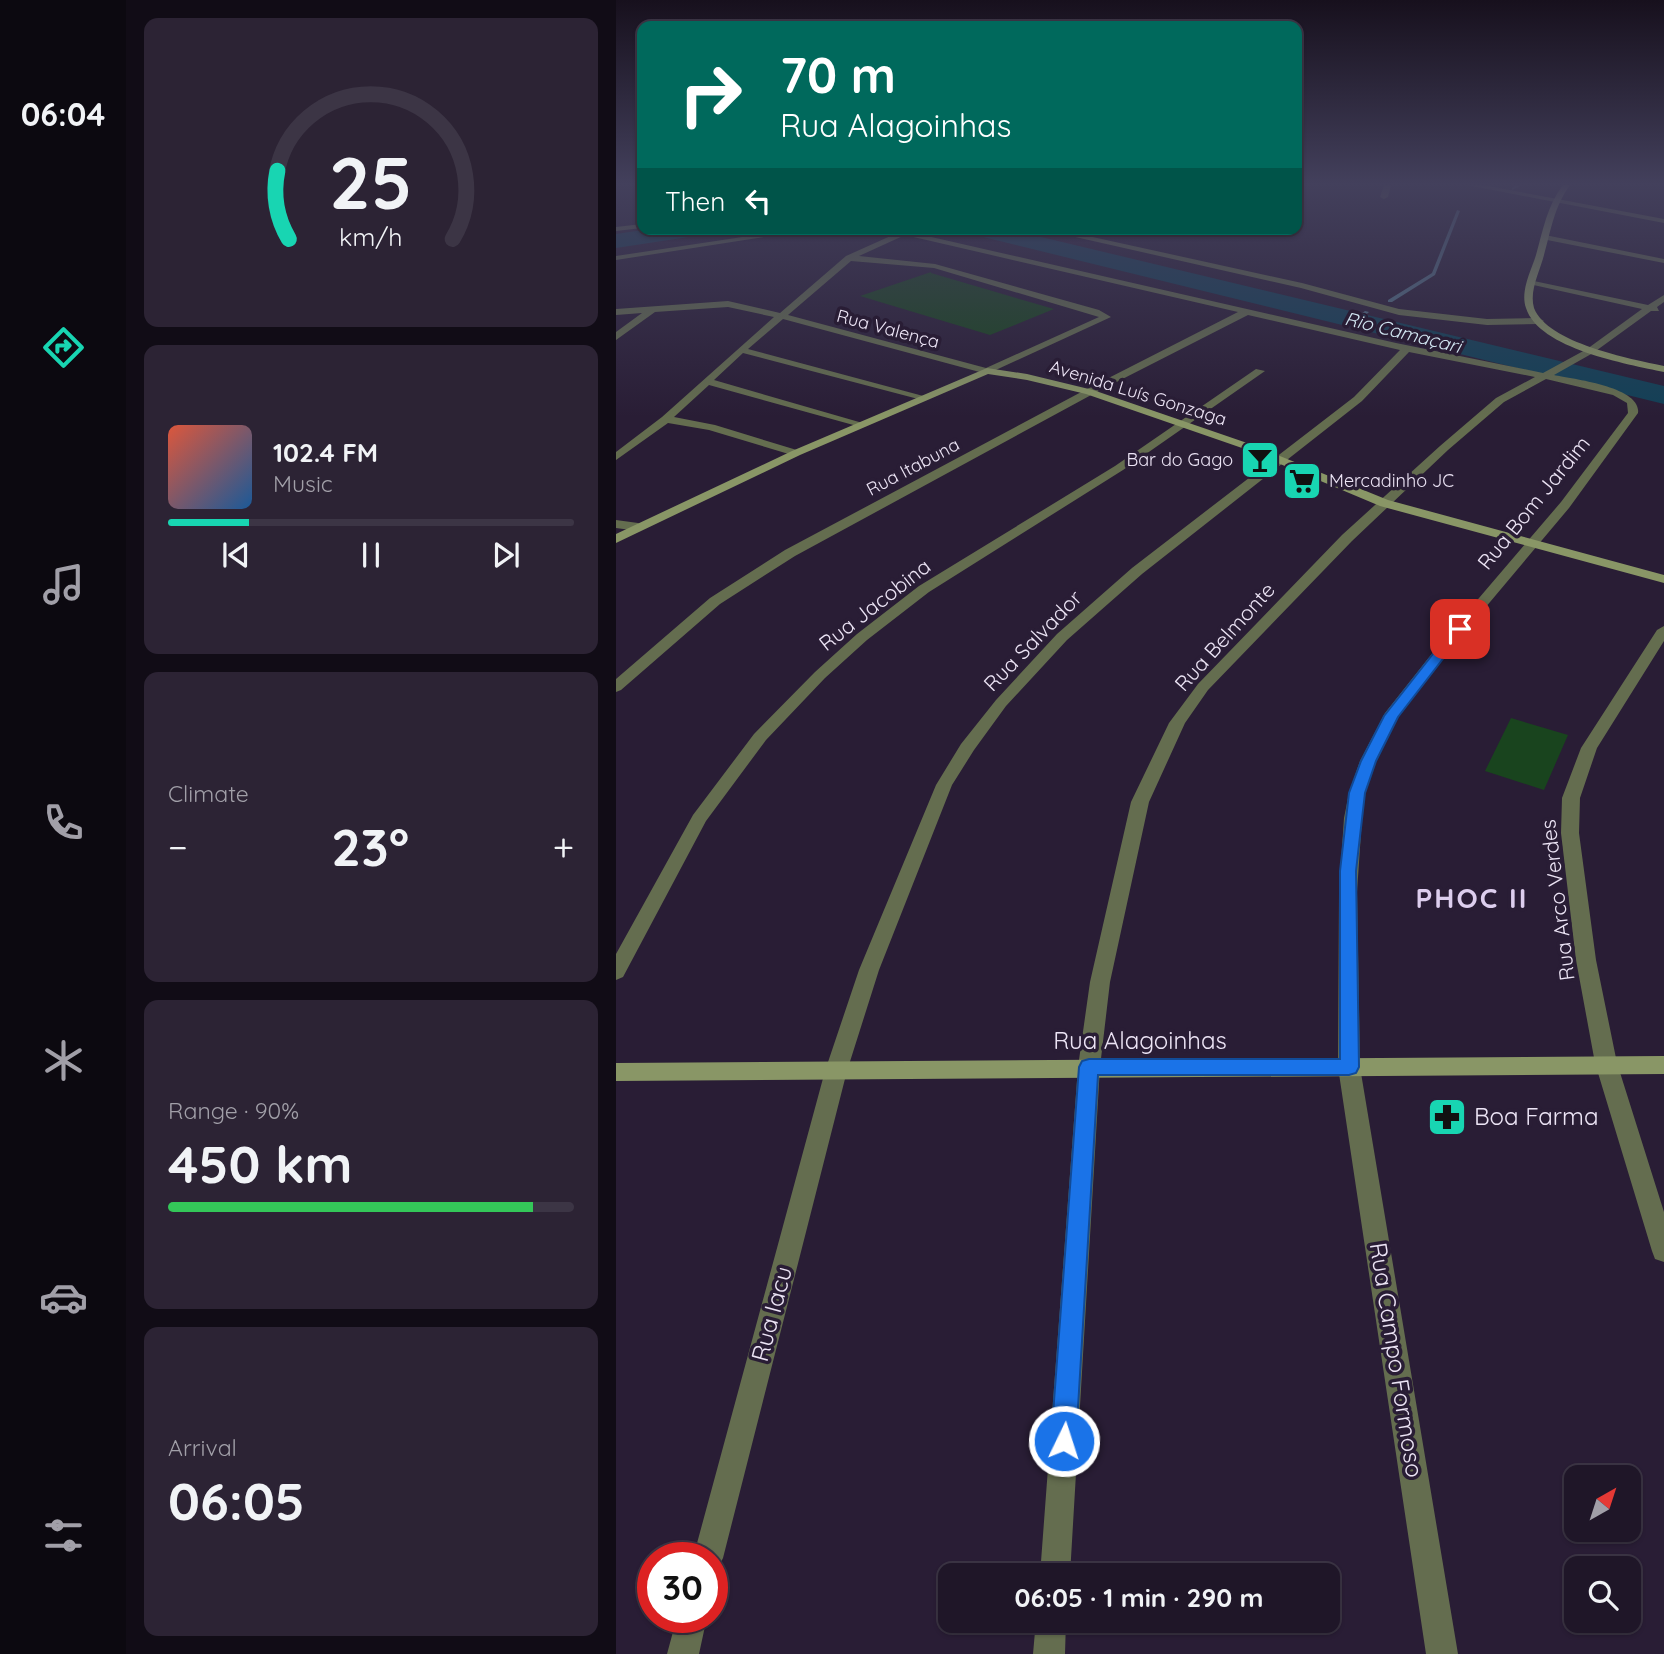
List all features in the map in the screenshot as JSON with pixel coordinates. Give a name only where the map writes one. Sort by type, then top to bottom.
[{"type":"street","points":[[616,457],[666,419],[741,350],[844,262]]},
{"type":"street","points":[[616,539],[796,453],[1106,317],[935,266],[894,262]]},
{"type":"street","points":[[1033,262],[1407,348],[1548,373]]},
{"type":"street","points":[[1194,262],[1301,286],[1399,312],[1488,322],[1539,321]]},
{"type":"street","points":[[1538,262],[1529,294],[1529,306],[1539,321],[1590,351],[1664,369]]},
{"type":"street","points":[[1532,282],[1664,311]]},
{"type":"street","name":"Rua Belmonte","points":[[1056,1563],[1089,1067],[1104,957],[1140,802],[1177,723],[1203,687],[1337,548],[1500,400],[1590,351],[1664,298]]},
{"type":"street","points":[[783,302],[797,302]]},
{"type":"street","points":[[729,304],[770,303]]},
{"type":"street","name":"Rua Valença","points":[[616,312],[729,304],[986,371]]},
{"type":"street","points":[[616,337],[653,309]]},
{"type":"street","name":"Rua Itabuna","points":[[616,687],[689,621],[751,577],[830,531],[1089,392],[1248,311]]},
{"type":"street","name":"Rua Salvador","points":[[836,1071],[869,970],[930,816],[967,748],[1001,704],[1062,637],[1138,571],[1358,399],[1407,348]]},
{"type":"street","points":[[741,350],[922,397]]},
{"type":"street","name":"Avenida Luís Gonzaga","points":[[986,371],[1027,377],[1089,392],[1182,423],[1384,503],[1664,579]]},
{"type":"street","name":"Rua Jacobina","points":[[616,972],[699,819],[760,737],[804,690],[862,637],[924,589],[1119,468],[1260,371]]},
{"type":"street","name":"Rua Bom Jardim","points":[[1349,1067],[1349,850],[1357,793],[1381,735],[1403,700],[1443,649],[1534,544],[1633,413],[1633,407],[1625,396],[1548,373]]},
{"type":"street","points":[[707,381],[861,424]]},
{"type":"street","points":[[666,419],[710,426],[796,453]]},
{"type":"street","points":[[616,524],[638,527]]},
{"type":"street","name":"Rua Arco Verdes","points":[[1664,630],[1589,748],[1571,798],[1570,834],[1586,960],[1606,1063],[1664,1251]]},
{"type":"street","name":"Rua Alagoinhas","points":[[616,1072],[1606,1063],[1664,1065]]},
{"type":"street","name":"Rua Campo Formoso","points":[[1349,1067],[1443,1654]]},
{"type":"street","name":"Rua Iacu","points":[[712,1542],[836,1071]]},
{"type":"street","points":[[683,1654],[688,1633]]},
{"type":"street","points":[[1049,1654],[1050,1633]]},
{"type":"green space","points":[[931,272],[1054,309],[990,335],[860,296]]},
{"type":"green space","points":[[1511,718],[1568,735],[1544,790],[1485,771]]},
{"type":"waterway","name":"Rio Camaçari","points":[[1116,262],[1664,395]]},
{"type":"waterway","points":[[1390,301],[1434,274],[1439,262]]},
{"type":"waterway","points":[[1357,320],[1367,312]]},
{"type":"place","name":"Bar do Gago","points":[[1260,460]]},
{"type":"place","name":"Mercadinho JC","points":[[1302,481]]},
{"type":"place","name":"Boa Farma","points":[[1447,1117]]},
{"type":"district","name":"PHOC II","points":[[1472,898]]},
{"type":"route","points":[[1064,1441],[1089,1067],[1349,1067],[1348,871],[1357,793],[1368,761],[1391,716],[1460,629]]}]
